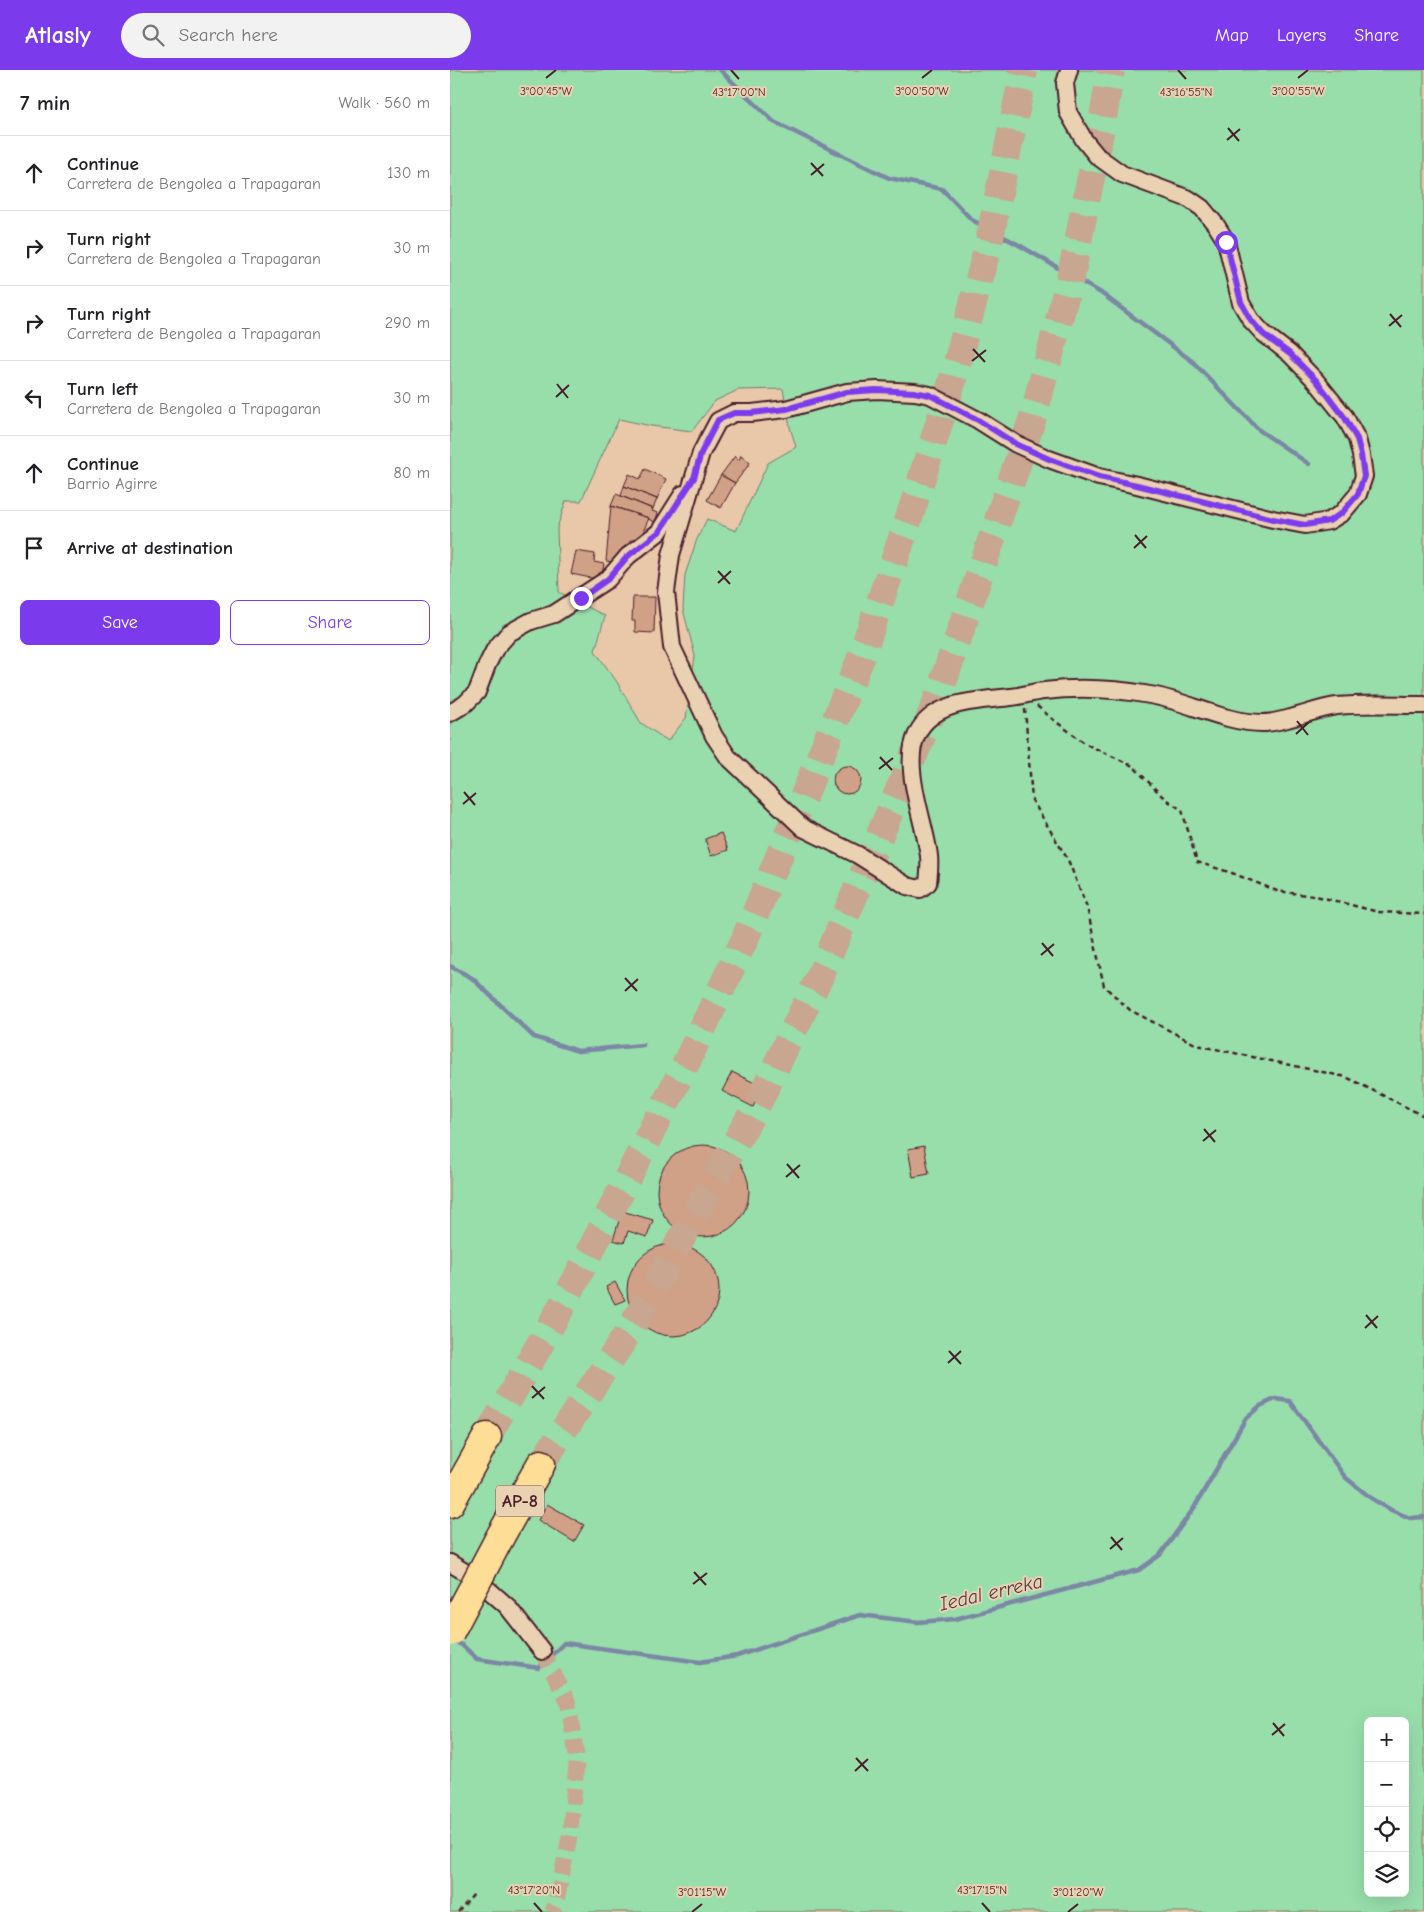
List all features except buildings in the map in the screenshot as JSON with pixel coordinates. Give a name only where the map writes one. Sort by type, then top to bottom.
[{"type":"highway","points":[[450,1503],[487,1437]]},
{"type":"highway","name":"AP-8","points":[[450,1632],[541,1464]]},
{"type":"street","points":[[1069,70],[1065,84],[1068,112],[1084,140],[1097,156],[1122,174],[1190,199],[1202,208],[1216,225],[1226,242],[1241,302],[1251,320],[1263,334],[1290,354],[1316,380],[1345,418],[1357,439],[1364,476],[1358,494],[1342,513],[1329,521],[1305,525],[1273,519],[1099,477],[1049,459],[1016,444],[978,420],[930,395],[914,392],[876,390],[847,392],[786,409],[734,413],[718,420],[701,453],[671,555],[666,592],[672,647],[714,736],[728,757],[803,828],[858,855],[907,886],[920,889],[928,883],[930,859],[911,765],[912,746],[925,721],[955,705],[1043,691],[1111,690],[1152,695],[1245,722],[1266,723],[1337,706],[1424,705]]},
{"type":"street","points":[[450,713],[465,704],[476,692],[495,649],[510,633],[531,621],[554,614],[608,579],[628,556],[659,532],[694,478]]},
{"type":"street","points":[[450,1563],[475,1578],[507,1606],[542,1651]]},
{"type":"path","points":[[1024,695],[1086,744],[1133,766],[1165,800],[1182,810],[1197,862],[1232,873],[1277,891],[1320,897],[1378,912],[1424,914]]},
{"type":"path","points":[[1024,695],[1032,800],[1068,860],[1087,907],[1104,986],[1130,1010],[1197,1045],[1346,1077],[1424,1116]]},
{"type":"path","points":[[458,1912],[475,1893]]},
{"type":"green space","points":[[450,70],[1424,70],[1424,1912],[450,1912]],"holes":[[[783,389],[796,447],[768,463],[736,531],[707,519],[697,539],[685,575],[683,609],[695,656],[686,718],[668,741],[641,723],[617,682],[595,651],[605,616],[559,592],[557,528],[566,501],[581,501],[619,419],[651,426],[692,431],[715,401],[738,390]]]},
{"type":"waterway","points":[[720,70],[774,122],[889,178],[942,189],[972,220],[1101,293],[1192,361],[1259,430],[1309,464]]},
{"type":"waterway","points":[[450,966],[472,978],[534,1037],[578,1051],[643,1045]]},
{"type":"waterway","name":"Iedal erreka","points":[[454,1642],[462,1645],[477,1659],[539,1668],[564,1643],[700,1662],[737,1656],[860,1615],[918,1622],[955,1619],[1139,1570],[1160,1555],[1194,1508],[1246,1418],[1260,1406],[1275,1399],[1290,1401],[1345,1477],[1371,1498],[1391,1510],[1410,1518],[1424,1517]]},
{"type":"tunnel","points":[[487,1437],[568,1295],[687,1061],[744,941],[860,660],[912,509],[953,379],[989,242],[1024,70]]},
{"type":"tunnel","points":[[541,1464],[630,1330],[759,1101],[820,976],[936,703],[1033,417],[1072,271],[1111,70]]},
{"type":"tunnel","points":[[542,1651],[568,1702],[577,1759],[570,1834],[556,1904],[552,1912]]},
{"type":"route","points":[[581,598],[608,579],[628,556],[659,532],[694,478],[701,453],[718,420],[734,413],[786,409],[847,392],[876,390],[914,392],[930,395],[978,420],[1016,444],[1049,459],[1099,477],[1273,519],[1305,525],[1329,521],[1342,513],[1358,494],[1364,476],[1357,439],[1345,418],[1316,380],[1290,354],[1263,334],[1251,320],[1241,302],[1226,242]]}]
